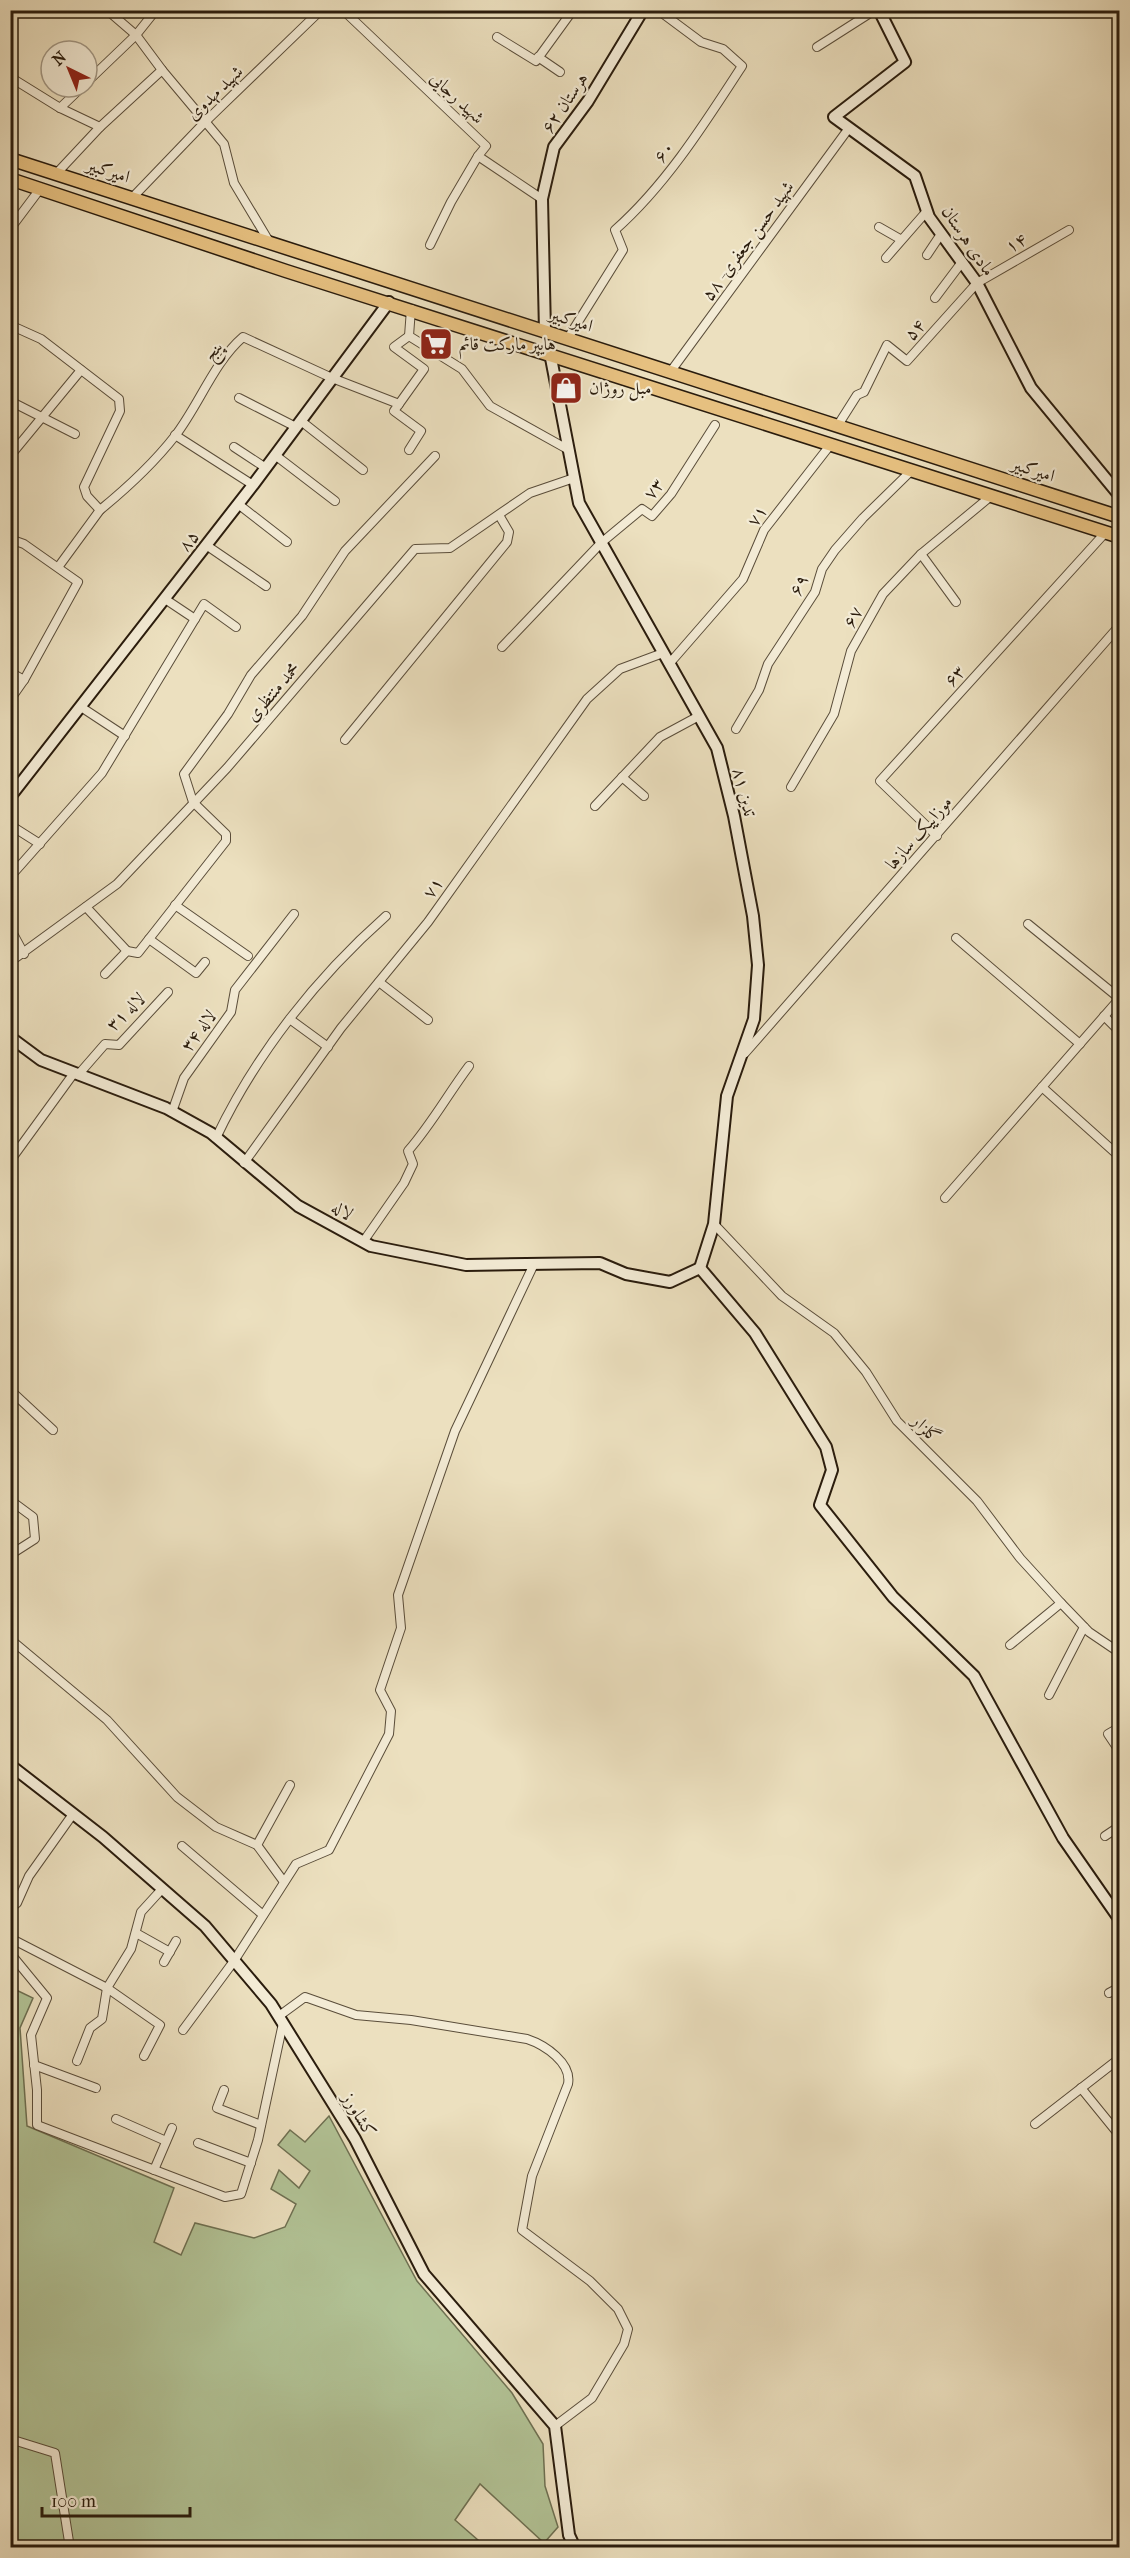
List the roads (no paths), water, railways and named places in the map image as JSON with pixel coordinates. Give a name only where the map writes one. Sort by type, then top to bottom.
[{"type":"main road","name":"امیرکبیر","points":[[10,159],[1119,517]]},
{"type":"main road","name":"امیرکبیر","points":[[10,180],[286,271],[550,353],[1119,537]]},
{"type":"main road","points":[[286,271],[293,252]]},
{"type":"main road","points":[[310,278],[316,259]]},
{"type":"main road","points":[[1033,509],[1038,491]]},
{"type":"street","points":[[107,10],[136,35],[224,144],[234,183],[271,244]]},
{"type":"street","points":[[99,70],[136,35],[156,10]]},
{"type":"street","name":"شهید مهدوی","points":[[132,198],[205,122],[321,10]]},
{"type":"street","name":"شهید رجایی","points":[[343,10],[486,146],[478,156]]},
{"type":"street","points":[[498,37],[536,61],[573,10]]},
{"type":"street","name":"هرستان ۶۲","points":[[545,331],[542,199],[554,147],[588,101],[643,10]]},
{"type":"street","name":"۶۰","points":[[568,338],[623,250],[615,230],[657,186],[708,118],[742,66],[723,49],[701,42],[658,10]]},
{"type":"street","points":[[817,47],[877,10],[905,62],[834,117],[849,128]]},
{"type":"street","points":[[538,57],[560,72]]},
{"type":"street","points":[[56,174],[100,127],[162,70]]},
{"type":"street","points":[[10,77],[60,108],[100,127]]},
{"type":"street","points":[[60,108],[69,99]]},
{"type":"street","name":"مادی هرستان","points":[[849,128],[915,176],[927,211],[977,283],[1031,388],[1119,496]]},
{"type":"street","name":"شهید حسن جعفری- ۵۸","points":[[670,371],[849,128]]},
{"type":"street","points":[[430,245],[451,202],[478,156],[542,199]]},
{"type":"street","points":[[10,230],[40,189]]},
{"type":"street","points":[[886,258],[900,239],[927,211]]},
{"type":"street","points":[[879,227],[900,239]]},
{"type":"street","name":"۱۴","points":[[977,283],[1069,230]]},
{"type":"street","points":[[927,255],[941,234]]},
{"type":"street","points":[[935,298],[962,262]]},
{"type":"street","name":"۵۴","points":[[838,425],[857,395],[864,392],[887,345],[907,361],[977,283]]},
{"type":"street","name":"۸۵","points":[[10,797],[253,485],[389,302]]},
{"type":"street","points":[[409,336],[411,309]]},
{"type":"street","points":[[10,325],[41,339],[119,399],[121,406],[84,487],[87,496],[100,510]]},
{"type":"street","points":[[409,336],[394,346],[424,369],[394,411],[421,431],[409,450]]},
{"type":"street","points":[[409,336],[462,369],[490,406],[569,450]]},
{"type":"street","name":"پنج","points":[[175,435],[243,337],[332,378]]},
{"type":"street","name":"تدین ۸۱","points":[[550,353],[579,503],[717,748],[734,816],[753,916],[758,965],[754,1019],[727,1096],[714,1224],[700,1268]]},
{"type":"street","points":[[10,456],[81,370]]},
{"type":"street","points":[[332,378],[399,404]]},
{"type":"street","points":[[238,398],[298,424],[363,470]]},
{"type":"street","points":[[10,401],[75,434]]},
{"type":"street","name":"۷۳","points":[[602,543],[642,509],[652,516],[671,494],[715,425]]},
{"type":"street","points":[[59,566],[100,510],[135,482],[175,435],[253,485]]},
{"type":"street","name":"۷۱","points":[[669,664],[742,579],[764,530],[831,444]]},
{"type":"street","points":[[234,447],[266,468]]},
{"type":"street","points":[[275,455],[335,501]]},
{"type":"street","points":[[86,907],[127,951],[138,953],[227,837],[193,802],[184,774],[228,714],[251,675],[302,616],[345,551],[435,456]]},
{"type":"street","name":"۶۹","points":[[736,729],[759,690],[768,664],[815,592],[822,569],[828,559],[863,518],[912,470]]},
{"type":"street","name":"محمد منتظری","points":[[10,962],[117,884],[227,768],[415,549],[450,548],[530,493],[574,478]]},
{"type":"street","name":"۶۷","points":[[791,787],[834,714],[851,651],[883,594],[921,554],[991,496]]},
{"type":"street","points":[[238,504],[287,542]]},
{"type":"street","points":[[345,740],[507,542],[509,532],[499,515]]},
{"type":"street","name":"۶۳","points":[[937,836],[880,781],[1105,533]]},
{"type":"street","points":[[10,539],[24,544],[59,566],[75,578],[78,586],[10,700]]},
{"type":"street","points":[[502,647],[602,543]]},
{"type":"street","points":[[206,546],[266,586]]},
{"type":"street","points":[[921,554],[956,602]]},
{"type":"street","points":[[165,598],[195,619]]},
{"type":"street","points":[[10,877],[102,773],[204,604],[236,627]]},
{"type":"street","name":"موزاییک سازها","points":[[739,1059],[937,836],[1119,625]]},
{"type":"street","name":"۷۱","points":[[244,1163],[328,1047],[428,922],[587,699],[620,669],[663,653]]},
{"type":"street","points":[[10,672],[24,680]]},
{"type":"street","points":[[81,707],[125,736]]},
{"type":"street","points":[[595,806],[660,736],[699,716]]},
{"type":"street","points":[[622,777],[644,796]]},
{"type":"street","points":[[10,825],[40,844]]},
{"type":"street","points":[[175,905],[248,956]]},
{"type":"street","name":"لاله ۳۴","points":[[172,1112],[184,1078],[231,1012],[235,990],[294,914]]},
{"type":"street","points":[[216,1138],[244,1082],[328,971],[386,916]]},
{"type":"street","points":[[945,1198],[1119,998],[1028,924]]},
{"type":"street","points":[[10,928],[24,954]]},
{"type":"street","points":[[956,938],[1080,1044]]},
{"type":"street","points":[[149,939],[196,973],[205,962]]},
{"type":"street","points":[[105,974],[127,951]]},
{"type":"street","points":[[379,982],[428,1020]]},
{"type":"street","name":"لاله ۳۱","points":[[76,1074],[105,1044],[119,1045],[168,992]]},
{"type":"street","points":[[1104,1017],[1119,1032]]},
{"type":"street","points":[[291,1020],[328,1047]]},
{"type":"street","name":"لاله","points":[[10,1037],[41,1060],[172,1112],[216,1138],[298,1206],[371,1246],[466,1265],[600,1263],[626,1274],[670,1282],[700,1268]]},
{"type":"street","points":[[363,1242],[404,1183],[413,1164],[408,1151],[428,1129],[446,1095],[469,1066]]},
{"type":"street","points":[[10,1161],[76,1074]]},
{"type":"street","points":[[1042,1087],[1119,1157]]},
{"type":"street","name":"گلزار","points":[[714,1224],[782,1296],[834,1333],[866,1372],[897,1421],[976,1501],[1020,1558],[1061,1603],[1084,1626],[1118,1650]]},
{"type":"street","points":[[183,2030],[234,1961],[296,1864],[329,1850],[389,1734],[391,1711],[380,1690],[401,1628],[398,1595],[455,1431],[534,1264]]},
{"type":"street","points":[[700,1268],[761,1342],[826,1448],[832,1470],[820,1505],[868,1562],[893,1598],[974,1676],[1063,1838],[1119,1920]]},
{"type":"street","points":[[10,1390],[53,1430]]},
{"type":"street","points":[[10,1500],[33,1517],[35,1539],[10,1555]]},
{"type":"street","points":[[1010,1645],[1061,1603]]},
{"type":"street","points":[[1049,1695],[1084,1626]]},
{"type":"street","points":[[11,1642],[107,1720],[177,1797],[216,1827],[256,1845],[284,1882]]},
{"type":"street","points":[[1119,1727],[1108,1734],[1119,1752]]},
{"type":"street","name":"کشاورز","points":[[10,1765],[73,1814],[205,1926],[234,1961],[281,2019],[355,2139],[424,2274],[555,2426]]},
{"type":"street","points":[[256,1845],[290,1785]]},
{"type":"street","points":[[10,1909],[17,1903],[29,1876],[73,1814]]},
{"type":"street","points":[[1105,1836],[1119,1826]]},
{"type":"street","points":[[182,1846],[263,1915]]},
{"type":"street","points":[[77,2061],[90,2028],[102,2019],[107,1988],[131,1949],[141,1912],[162,1889]]},
{"type":"street","points":[[136,1933],[170,1952]]},
{"type":"street","points":[[10,1938],[107,1988],[160,2025],[144,2056]]},
{"type":"street","points":[[164,1962],[176,1941]]},
{"type":"street","points":[[10,1953],[47,1998],[31,2035],[37,2125],[225,2197],[241,2194],[261,2125],[281,2019],[305,1997],[356,2015],[411,2020],[527,2039],[544,2047],[565,2067],[569,2077],[568,2084],[532,2176],[522,2230],[590,2281],[618,2309],[628,2329],[624,2344],[592,2398],[555,2426],[569,2535],[575,2547]]},
{"type":"street","points":[[1109,1993],[1119,1987]]},
{"type":"street","points":[[1035,2124],[1119,2058]]},
{"type":"street","points":[[34,2065],[96,2088]]},
{"type":"street","points":[[1081,2088],[1119,2136]]},
{"type":"street","points":[[224,2090],[217,2108],[261,2125]]},
{"type":"street","points":[[116,2119],[166,2141]]},
{"type":"street","points":[[1112,2126],[1119,2119]]},
{"type":"street","points":[[154,2170],[172,2128]]},
{"type":"street","points":[[198,2143],[250,2163]]},
{"type":"street","points":[[10,2439],[55,2453],[70,2547]]},
{"type":"place","name":"هایپر مارکت قائم","points":[[436,344]]},
{"type":"place","name":"مبل روژان","points":[[566,388]]}]
